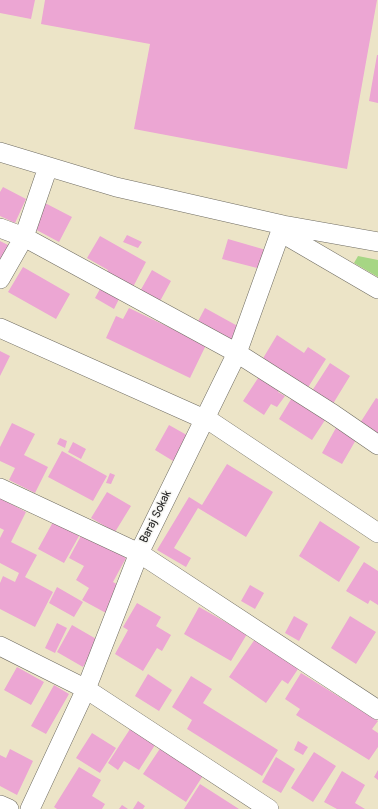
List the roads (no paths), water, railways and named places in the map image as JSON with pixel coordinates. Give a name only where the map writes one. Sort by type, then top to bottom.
[{"type":"street","points":[[0,152],[116,187],[283,229],[378,242]]},
{"type":"street","points":[[0,278],[24,237],[48,167]]},
{"type":"street","points":[[0,228],[24,237],[237,353],[334,414],[378,444]]},
{"type":"street","points":[[283,229],[378,289]]},
{"type":"street","name":"Baraj Sokak","points":[[30,809],[86,689],[139,552],[237,353],[283,229]]},
{"type":"street","points":[[0,328],[213,423],[378,533]]},
{"type":"street","points":[[0,488],[139,552],[378,710]]},
{"type":"street","points":[[0,646],[86,689],[269,809]]},
{"type":"street","points":[[0,805],[8,809]]}]
